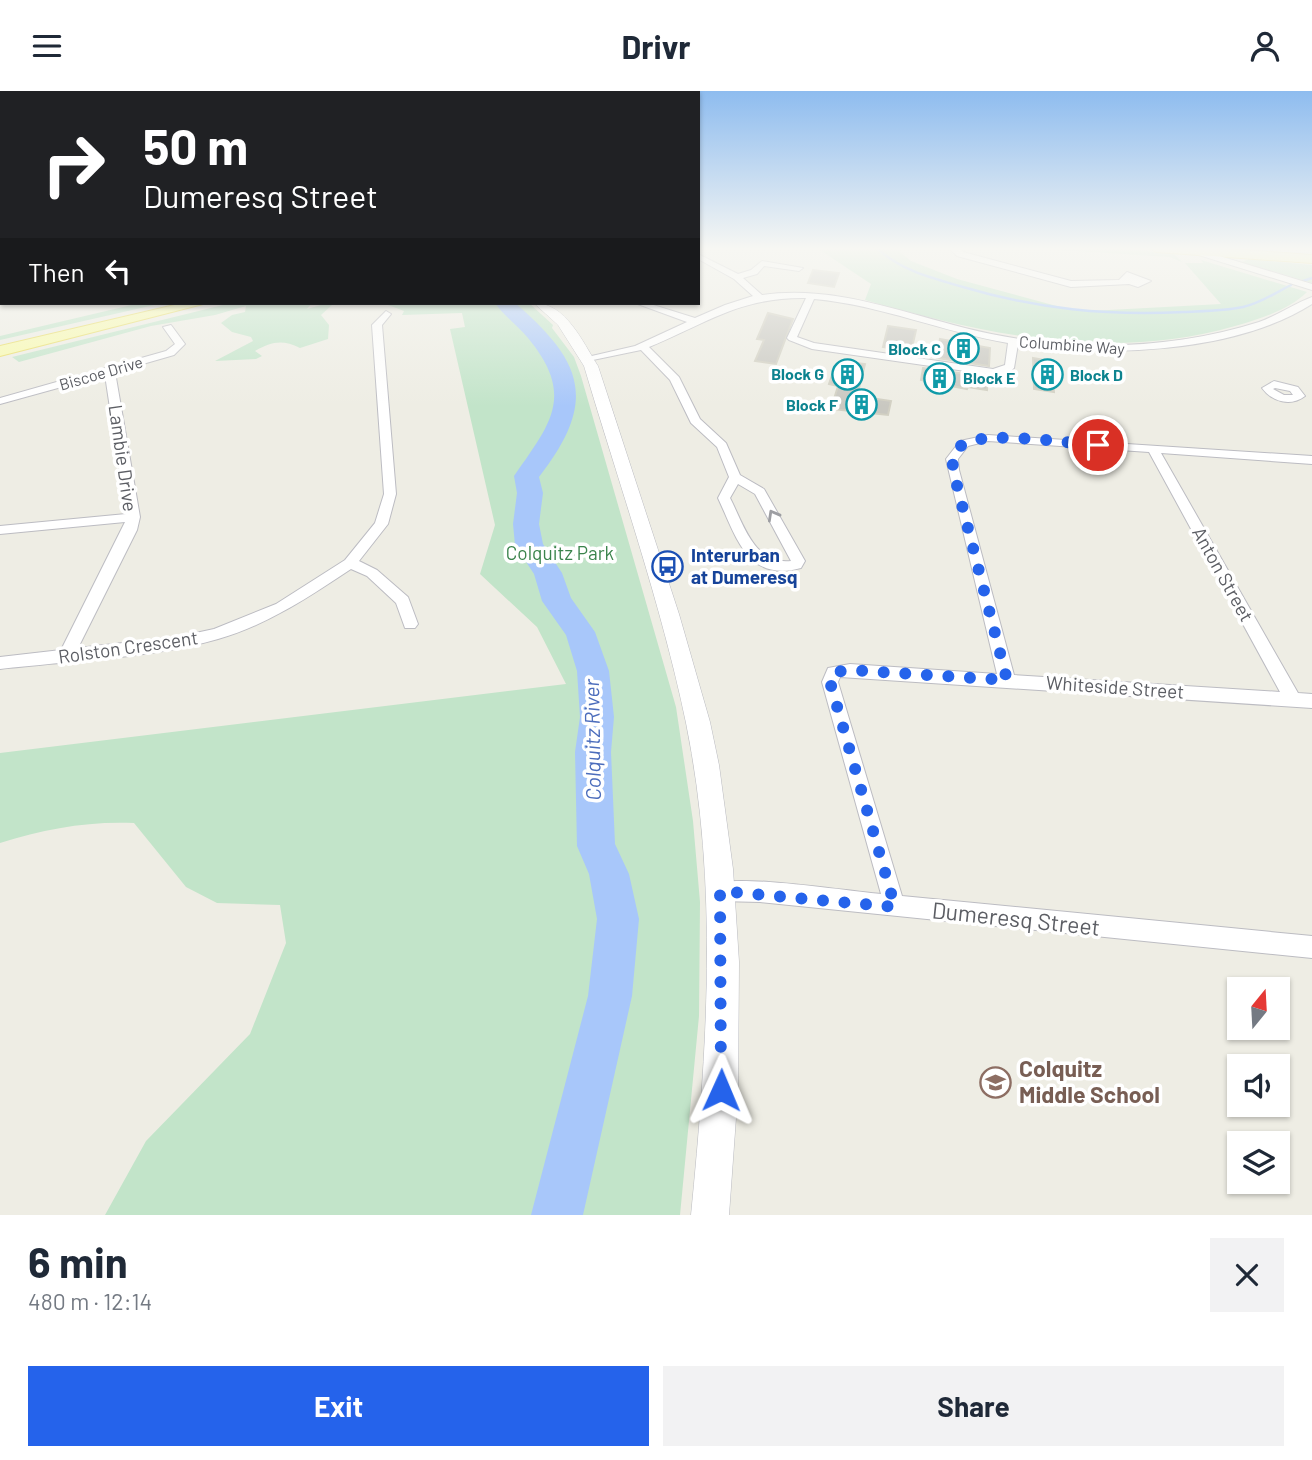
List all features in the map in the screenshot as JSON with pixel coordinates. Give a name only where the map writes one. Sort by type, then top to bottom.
[{"type":"main road","points":[[0,351],[192,305]]},
{"type":"main road","points":[[542,305],[563,322],[588,358],[668,614],[698,722],[714,819],[720,891],[721,1090],[710,1215]]},
{"type":"street","name":"Columbine Way","points":[[588,358],[643,347],[726,305],[745,300]]},
{"type":"street","points":[[809,300],[792,338],[812,346],[993,372],[1004,371],[1010,366],[1013,341]]},
{"type":"street","name":"Columbine Way","points":[[831,300],[1013,341],[1100,349],[1164,347],[1259,324],[1292,312],[1311,300]]},
{"type":"street","points":[[645,305],[694,321]]},
{"type":"street","name":"Rolston Crescent","points":[[0,663],[177,643],[239,627],[306,595],[350,563],[381,524],[390,494],[377,325],[386,314]]},
{"type":"street","name":"Biscoe Drive","points":[[0,401],[177,349],[180,344],[168,327]]},
{"type":"street","points":[[643,347],[675,379],[695,421],[722,446],[735,477],[760,492],[798,561],[796,565],[776,567],[756,558],[750,551],[724,498],[735,477]]},
{"type":"street","name":"Lambie Drive","points":[[66,656],[130,530],[133,517],[109,370]]},
{"type":"street","points":[[1007,680],[953,470],[956,450],[964,443],[988,438],[1312,460]]},
{"type":"street","name":"Anton Street","points":[[1153,448],[1293,700]]},
{"type":"street","points":[[0,530],[133,517]]},
{"type":"street","points":[[350,563],[372,573],[403,601],[410,624]]},
{"type":"street","name":"Whiteside Street","points":[[895,907],[830,682],[834,672],[850,670],[1312,701]]},
{"type":"street","name":"Dumeresq Street","points":[[720,891],[1312,947]]},
{"type":"green space","points":[[867,300],[1036,300],[1090,311],[1221,304],[1218,300],[1297,300],[1264,317],[1235,326],[1188,337],[1142,342],[1049,340],[911,313]]},
{"type":"green space","points":[[132,305],[154,305],[0,340],[0,336]]},
{"type":"green space","points":[[223,305],[310,305],[307,309],[332,305],[321,315],[329,325],[328,339],[300,348],[288,343],[266,345],[255,351],[262,356],[256,359],[215,361],[253,341],[251,337],[232,332],[221,323],[232,315],[245,312],[246,306],[215,315],[151,326],[19,362],[12,357]]},
{"type":"green space","name":"Colquitz Park","points":[[388,305],[531,305],[553,325],[552,328],[574,357],[581,376],[676,707],[693,821],[700,902],[699,1016],[680,1215],[105,1215],[146,1141],[250,1034],[286,943],[280,905],[217,903],[186,887],[134,823],[66,827],[0,843],[0,753],[566,684],[537,627],[480,574],[495,525],[450,329],[465,327],[462,313],[402,315],[404,311]]},
{"type":"building","points":[[768,313],[793,319],[776,364],[755,361],[764,340],[757,339]]},
{"type":"building","points":[[888,326],[916,330],[911,352],[883,347]]},
{"type":"building","points":[[940,339],[990,348],[989,366],[937,358]]},
{"type":"building","name":"Block D","points":[[1033,358],[1051,361],[1054,392],[1034,389]]},
{"type":"building","points":[[841,361],[865,364],[857,396],[891,401],[888,415],[831,409],[838,386],[829,384],[833,372],[838,372]]},
{"type":"building","name":"Block E","points":[[923,368],[988,377],[987,390],[921,380]]},
{"type":"waterway","points":[[1016,300],[1045,306],[1127,313],[1228,309],[1261,300]]},
{"type":"waterway","name":"Colquitz River","points":[[506,305],[544,345],[565,383],[566,405],[559,427],[526,476],[530,493],[526,524],[529,545],[548,573],[557,601],[580,632],[593,671],[597,717],[593,752],[596,846],[609,874],[618,919],[610,996],[557,1215]]},
{"type":"place","name":"Block C","points":[[964,349]]},
{"type":"place","name":"Block G","points":[[847,374]]},
{"type":"place","name":"Block D","points":[[1047,375]]},
{"type":"place","name":"Block E","points":[[940,378]]},
{"type":"place","name":"Block F","points":[[861,405]]},
{"type":"place","name":"Interurban at Dumeresq","points":[[668,566]]},
{"type":"place","name":"Colquitz Middle School","points":[[996,1082]]},
{"type":"route","points":[[721,1090],[723,961],[720,891],[760,892],[895,907],[830,682],[834,672],[850,670],[1007,680],[953,470],[952,459],[956,450],[964,443],[988,438],[1098,445]]}]
